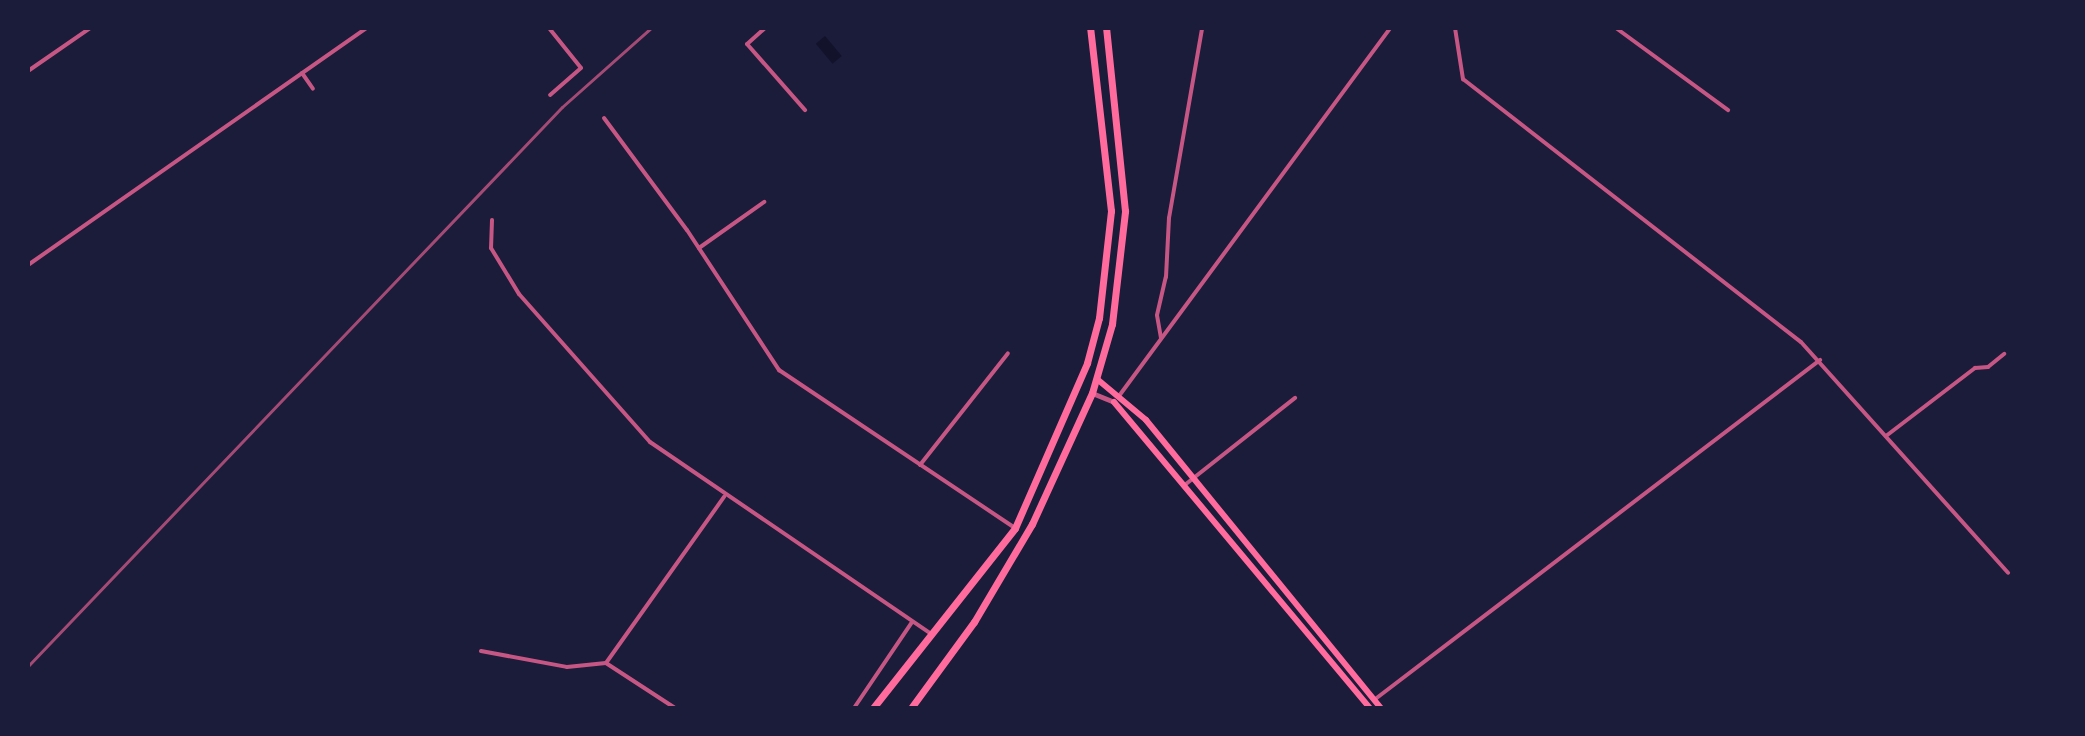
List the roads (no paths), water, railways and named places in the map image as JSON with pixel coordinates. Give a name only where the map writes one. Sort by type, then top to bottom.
[{"type":"highway","points":[[873,708],[1015,528],[1067,416],[1099,318],[1111,211],[1104,116],[1090,28]]},
{"type":"highway","points":[[911,708],[974,622],[1032,524],[1097,379],[1112,324],[1125,211],[1106,28]]},
{"type":"main road","points":[[1097,379],[1120,395],[1193,478],[1381,708]]},
{"type":"main road","points":[[1114,402],[1186,484],[1370,708]]},
{"type":"street","points":[[28,71],[90,28]]},
{"type":"street","points":[[28,265],[366,28]]},
{"type":"street","points":[[549,28],[581,68],[550,95]]},
{"type":"street","points":[[765,28],[747,44],[805,110]]},
{"type":"street","points":[[1161,338],[1157,315],[1166,277],[1169,218],[1202,28]]},
{"type":"street","points":[[1092,393],[1114,402],[1120,395],[1390,28]]},
{"type":"street","points":[[1455,28],[1463,79],[1481,97],[1820,360],[2008,573]]},
{"type":"street","points":[[1616,28],[1728,110]]},
{"type":"street","points":[[302,73],[313,89]]},
{"type":"street","points":[[604,118],[699,248],[779,370],[1015,528]]},
{"type":"street","points":[[699,248],[764,202]]},
{"type":"street","points":[[492,220],[491,248],[544,325],[650,442],[724,497],[854,578],[930,633]]},
{"type":"street","points":[[920,465],[1008,353]]},
{"type":"street","points":[[1886,436],[1975,368],[1988,367],[2004,354]]},
{"type":"street","points":[[1374,700],[1820,360]]},
{"type":"street","points":[[1186,484],[1295,398]]},
{"type":"street","points":[[606,663],[724,497]]},
{"type":"street","points":[[854,708],[912,622]]},
{"type":"street","points":[[481,651],[567,667],[606,663],[675,708]]},
{"type":"railway","points":[[28,666],[562,107],[651,28]]}]
